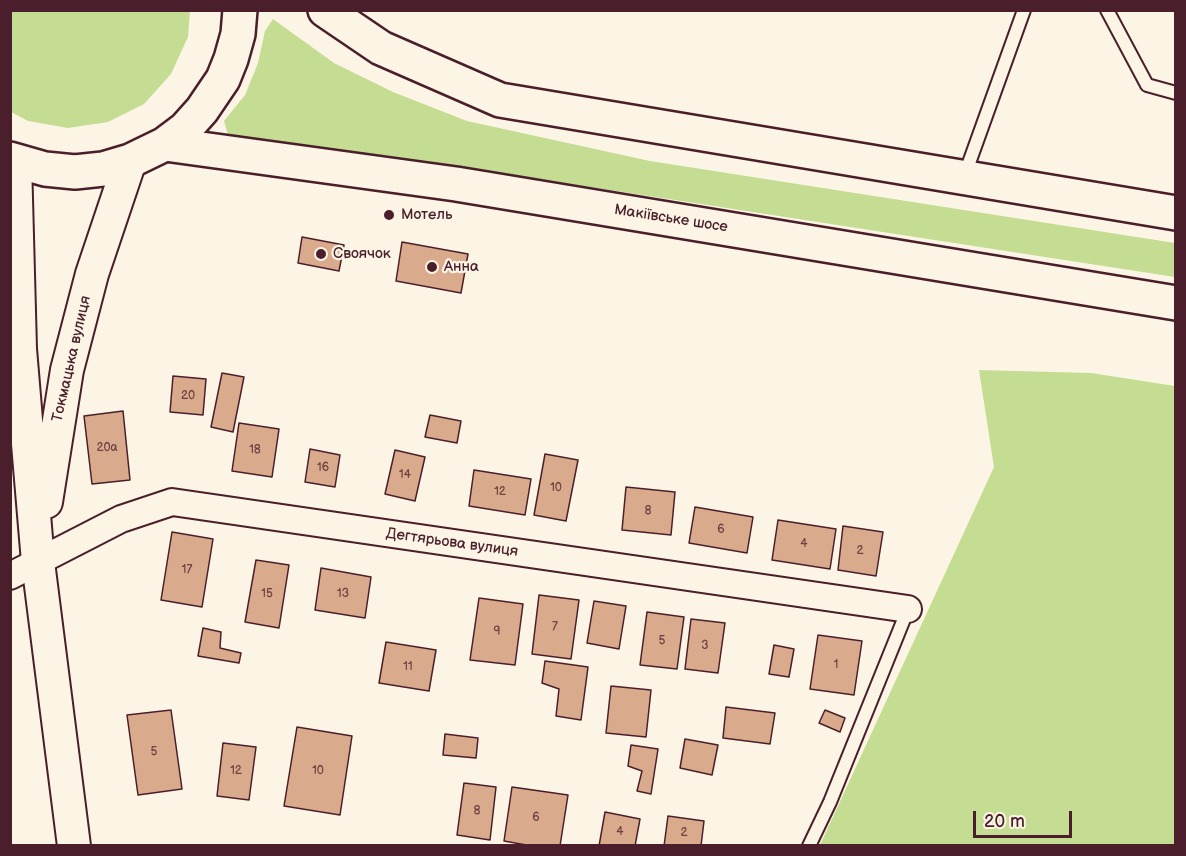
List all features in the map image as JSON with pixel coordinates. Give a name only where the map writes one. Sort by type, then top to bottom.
[{"type":"main road","points":[[13,160],[45,169],[75,172],[104,169],[130,161],[165,144],[185,129],[202,110],[223,79],[238,34],[240,10]]},
{"type":"main road","points":[[325,10],[381,48],[500,100],[1176,213]]},
{"type":"main road","name":"Макіївське шосе","points":[[165,144],[456,184],[1176,303]]},
{"type":"street","name":"Токмацька вулиця","points":[[13,160],[20,349],[38,562],[74,846]]},
{"type":"street","name":"Токмацька вулиця","points":[[38,562],[67,370],[92,274],[130,161]]},
{"type":"street","name":"Дегтярьова вулиця","points":[[10,576],[75,545],[121,519],[172,502],[908,609]]},
{"type":"lane","points":[[963,178],[1024,10]]},
{"type":"lane","points":[[1107,10],[1147,86],[1176,93]]},
{"type":"lane","points":[[809,846],[830,802],[908,609]]},
{"type":"green space","points":[[11,10],[190,10],[188,37],[171,74],[144,104],[108,122],[68,128],[28,121],[11,112]]},
{"type":"green space","points":[[273,19],[334,63],[393,92],[467,121],[650,161],[1175,243],[1175,277],[441,164],[228,135],[224,121],[245,95],[258,63],[265,31]]},
{"type":"green space","points":[[979,370],[1091,373],[1175,386],[1175,845],[820,845],[994,467]]},
{"type":"building","name":"Своячок","points":[[302,237],[344,245],[339,271],[298,263]]},
{"type":"building","name":"Анна","points":[[402,242],[468,254],[461,293],[396,281]]},
{"type":"building","points":[[222,373],[244,377],[233,432],[211,427]]},
{"type":"building","points":[[173,376],[206,379],[203,415],[170,412]]},
{"type":"building","points":[[123,411],[130,480],[92,484],[84,416]]},
{"type":"building","points":[[430,415],[461,421],[457,443],[425,437]]},
{"type":"building","points":[[239,423],[279,429],[272,477],[232,471]]},
{"type":"building","points":[[310,449],[340,455],[335,487],[305,482]]},
{"type":"building","points":[[395,450],[425,457],[415,501],[385,494]]},
{"type":"building","points":[[545,454],[578,460],[566,521],[534,515]]},
{"type":"building","points":[[474,470],[531,479],[525,515],[469,506]]},
{"type":"building","points":[[626,487],[675,492],[671,535],[622,530]]},
{"type":"building","points":[[695,507],[753,517],[747,553],[689,543]]},
{"type":"building","points":[[778,520],[836,529],[830,569],[772,560]]},
{"type":"building","points":[[843,526],[883,532],[876,576],[838,570]]},
{"type":"building","points":[[172,532],[213,539],[202,607],[161,600]]},
{"type":"building","points":[[256,560],[289,565],[279,628],[245,622]]},
{"type":"building","points":[[321,568],[371,577],[365,618],[315,610]]},
{"type":"building","points":[[539,595],[579,600],[571,659],[532,654]]},
{"type":"building","points":[[479,598],[523,604],[515,665],[470,660]]},
{"type":"building","points":[[594,601],[626,606],[619,649],[587,643]]},
{"type":"building","points":[[647,612],[684,617],[677,669],[640,665]]},
{"type":"building","points":[[691,619],[725,623],[718,673],[685,669]]},
{"type":"building","points":[[203,628],[221,632],[220,648],[241,653],[239,663],[198,656]]},
{"type":"building","points":[[818,635],[862,641],[854,695],[810,689]]},
{"type":"building","points":[[386,642],[436,650],[429,691],[379,683]]},
{"type":"building","points":[[774,645],[794,649],[789,677],[769,674]]},
{"type":"building","points":[[545,661],[588,667],[581,720],[556,716],[559,689],[542,683]]},
{"type":"building","points":[[611,686],[651,690],[646,737],[606,733]]},
{"type":"building","points":[[726,707],[775,713],[770,744],[723,738]]},
{"type":"building","points":[[171,710],[182,789],[138,795],[127,715]]},
{"type":"building","points":[[825,710],[845,718],[840,732],[819,723]]},
{"type":"building","points":[[297,727],[352,736],[340,815],[284,806]]},
{"type":"building","points":[[445,734],[478,738],[476,758],[443,755]]},
{"type":"building","points":[[685,739],[718,745],[712,775],[680,768]]},
{"type":"building","points":[[223,743],[256,747],[249,800],[217,796]]},
{"type":"building","points":[[631,745],[658,749],[651,794],[637,791],[642,771],[628,766]]},
{"type":"building","points":[[464,783],[496,787],[490,840],[457,835]]},
{"type":"building","points":[[512,787],[568,795],[560,846],[532,846],[504,841]]},
{"type":"building","points":[[605,812],[640,819],[635,846],[599,846]]},
{"type":"building","points":[[668,816],[704,821],[701,846],[664,846]]},
{"type":"place","name":"Мотель","points":[[389,215]]},
{"type":"place","name":"Своячок","points":[[321,254]]},
{"type":"place","name":"Анна","points":[[432,267]]}]
